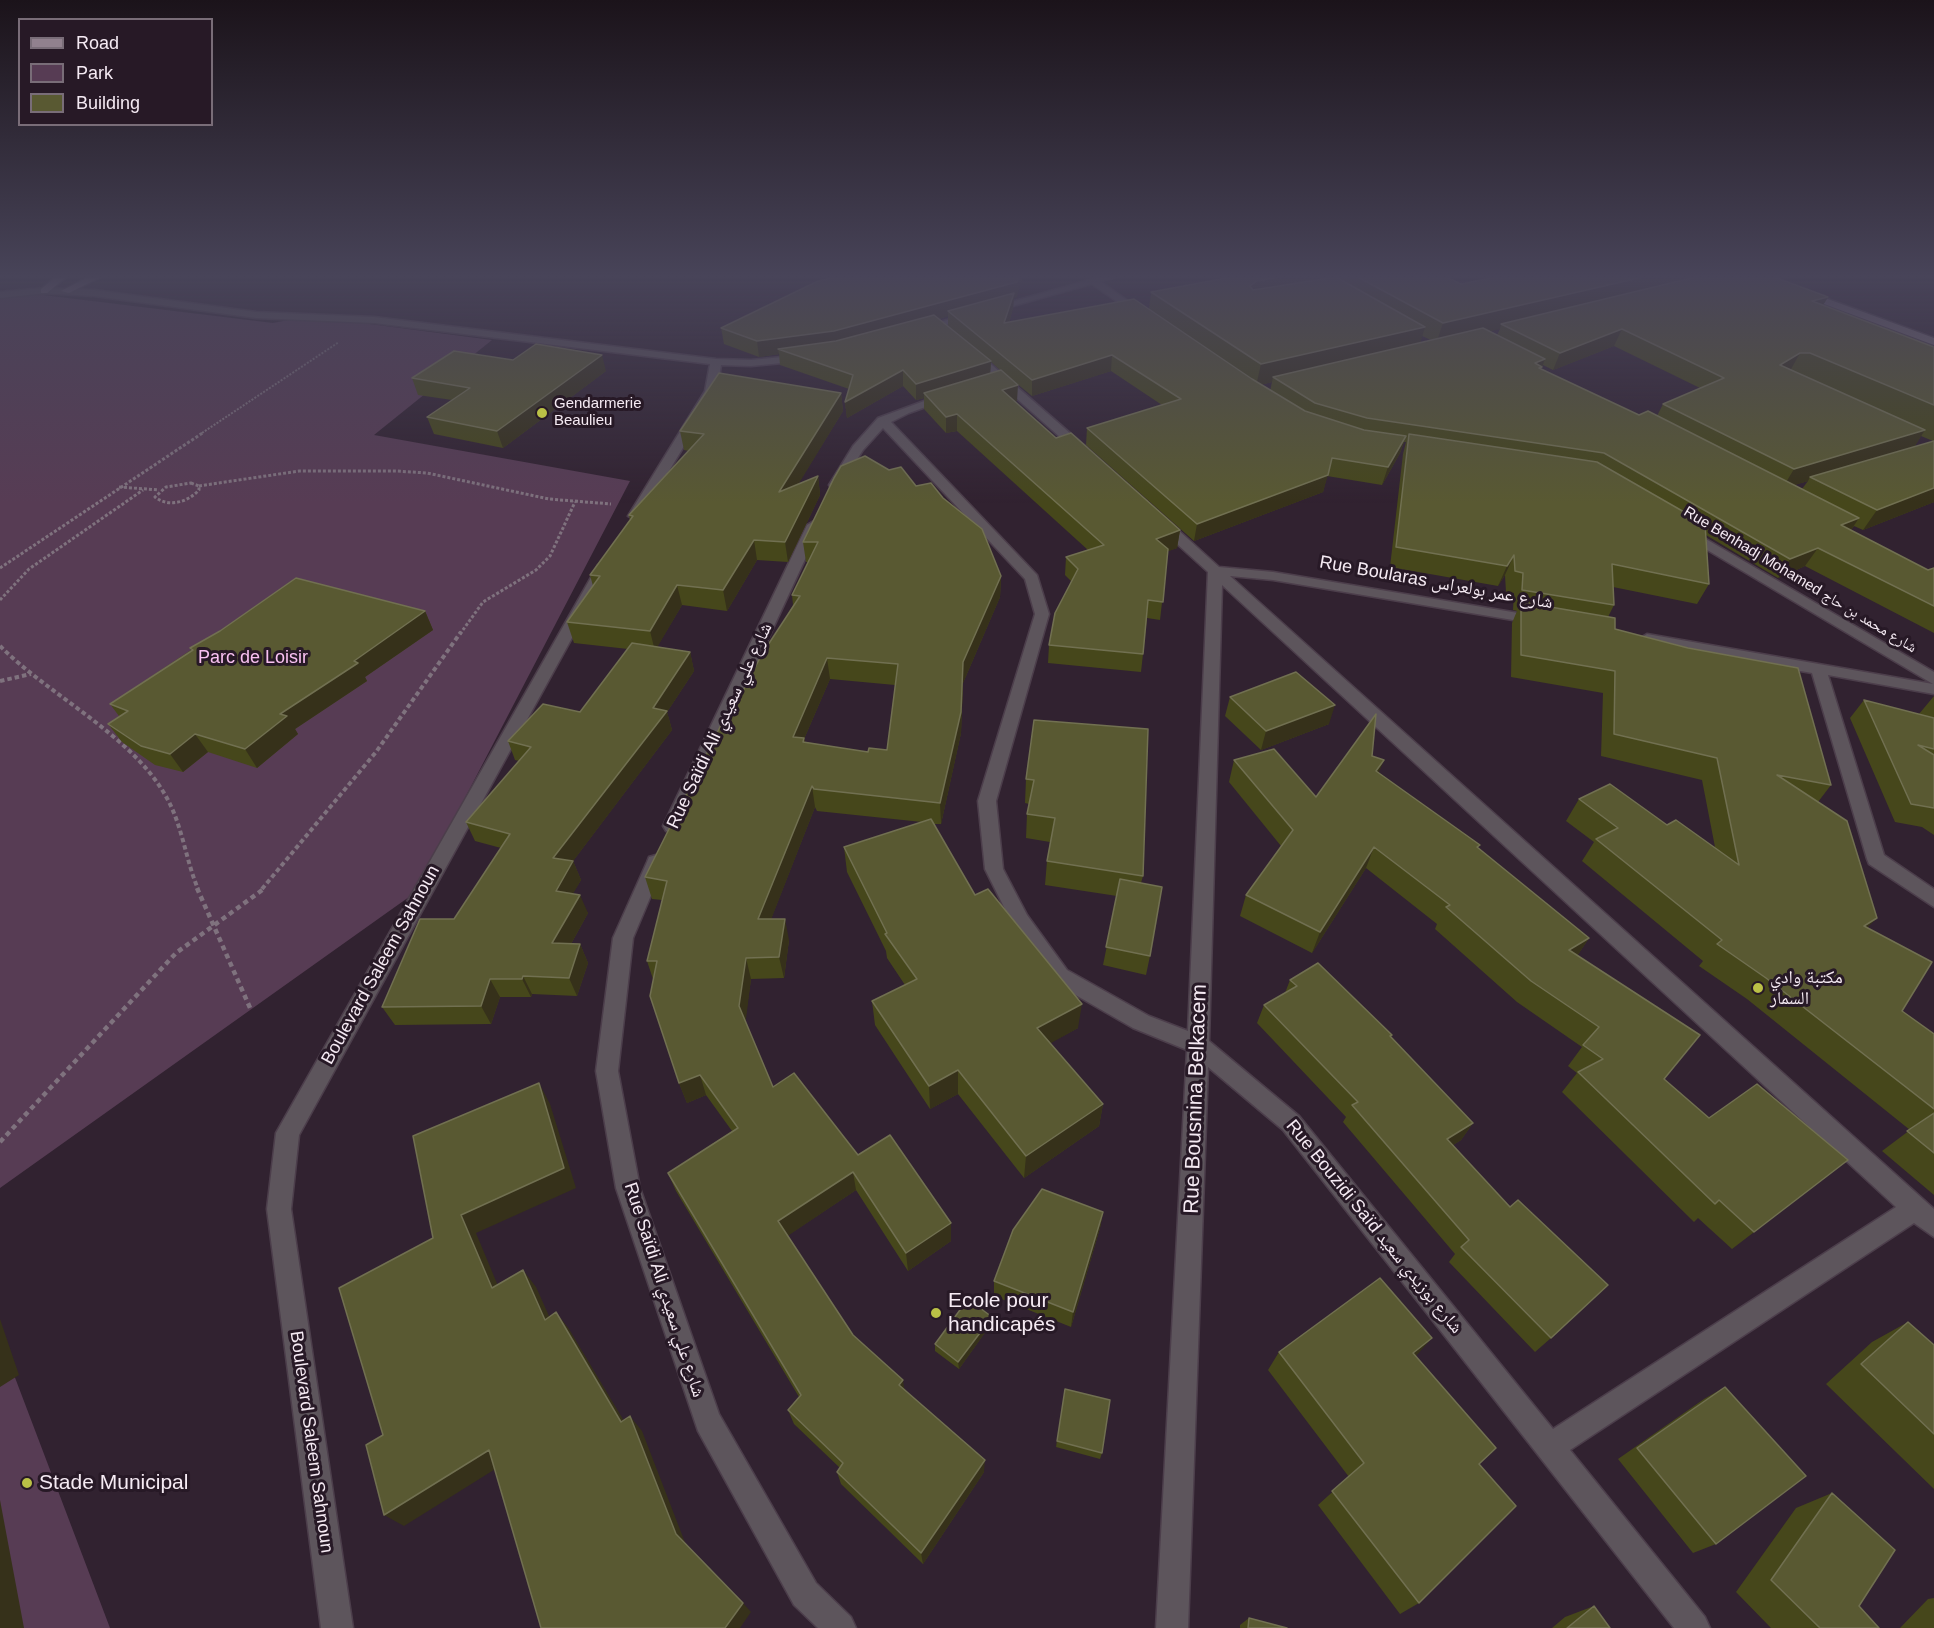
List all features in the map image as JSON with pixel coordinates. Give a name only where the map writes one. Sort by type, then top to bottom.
[{"type":"street","points":[[626,351],[716,362],[780,361],[818,355]]},
{"type":"street","points":[[969,351],[1100,467]]},
{"type":"street","name":"Boulevard Saleem Sahnoun","points":[[337,1628],[279,1209],[288,1133],[578,609],[711,391],[716,362]]},
{"type":"street","name":"Rue Saïdi Ali شارع علي سعيدي","points":[[840,1628],[805,1594],[708,1420],[628,1188],[608,1071],[623,938],[701,760],[828,497],[859,442],[882,420],[1003,379]]},
{"type":"street","name":"Rue Bouzidi Saïd شارع بوزيدي سعيد","points":[[882,420],[1032,578],[1042,614],[987,801],[994,869],[1020,920],[1060,976],[1141,1022],[1198,1045],[1291,1123],[1694,1628]]},
{"type":"street","points":[[1144,507],[1925,1217],[1551,1446]]},
{"type":"street","name":"Rue Benhadj Mohamed شارع محمد بن حاج","points":[[1672,524],[1934,679]]},
{"type":"street","name":"Rue Bousnina Belkacem","points":[[1172,1628],[1198,1045],[1215,571]]},
{"type":"street","name":"Rue Boularas شارع عمر بولعراس","points":[[1215,571],[1273,576],[1552,623]]},
{"type":"street","points":[[1633,637],[1934,689]]},
{"type":"street","points":[[1818,668],[1876,858],[1934,899]]},
{"type":"path","points":[[0,568],[326,351]]},
{"type":"path","points":[[119,487],[160,490],[184,483],[199,486],[299,471],[427,472],[575,502],[641,506]]},
{"type":"path","points":[[160,490],[156,500],[174,503],[192,497],[199,490],[199,486]]},
{"type":"path","points":[[0,600],[29,569],[143,490]]},
{"type":"path","points":[[0,1142],[176,953],[213,923],[247,903],[268,885],[376,752],[483,602],[536,570],[550,556],[575,502]]},
{"type":"path","points":[[0,646],[13,661],[116,742],[164,792],[196,885],[250,1010]]},
{"type":"path","points":[[0,681],[32,674]]},
{"type":"green space","name":"Parc de Loisir","points":[[0,351],[478,351],[374,435],[630,481],[416,892],[0,1188]]},
{"type":"green space","name":"Stade Municipal","points":[[0,1338],[110,1628],[0,1628]]},
{"type":"building","points":[[454,351],[513,360],[526,351],[578,351],[602,355],[497,431],[427,417],[470,388],[412,378]]},
{"type":"building","points":[[784,351],[979,351],[991,361],[916,384],[903,370],[845,402],[853,375]]},
{"type":"building","points":[[997,351],[1211,351],[1305,411],[1364,430],[1406,436],[1388,467],[1332,458],[1328,475],[1197,524],[1087,428],[1181,399],[1112,355],[1032,380]]},
{"type":"building","points":[[1241,351],[1319,351],[1261,364]]},
{"type":"building","points":[[1385,351],[1529,351],[1545,359],[1535,363],[1542,367],[1539,368],[1639,415],[1648,411],[1859,518],[1841,525],[1928,570],[1934,568],[1934,606],[1818,548],[1790,559],[1604,453],[1367,418],[1315,403],[1273,377]]},
{"type":"building","points":[[1668,351],[1934,351],[1934,405],[1810,353],[1800,353],[1780,365],[1925,430],[1794,469],[1663,404],[1724,378]]},
{"type":"building","points":[[1001,370],[1018,385],[1002,390],[1056,438],[1071,433],[1180,530],[1156,539],[1168,549],[1163,602],[1148,600],[1143,654],[1049,645],[1055,613],[1078,569],[1066,557],[1104,545],[957,414],[946,417],[924,393]]},
{"type":"building","points":[[719,373],[841,393],[779,492],[818,476],[785,542],[754,540],[723,590],[677,585],[650,631],[567,622],[600,576],[590,575],[633,516],[629,515],[704,434],[680,431]]},
{"type":"building","points":[[1409,434],[1597,462],[1705,524],[1709,584],[1612,564],[1614,605],[1522,590],[1523,573],[1515,571],[1514,555],[1507,566],[1396,547]]},
{"type":"building","points":[[1934,441],[1934,488],[1877,510],[1810,477]]},
{"type":"building","points":[[865,456],[889,470],[901,467],[916,486],[931,483],[943,498],[982,529],[1001,576],[963,662],[961,712],[940,803],[814,789],[812,786],[758,919],[785,919],[779,957],[746,958],[739,1006],[773,1087],[794,1073],[858,1155],[890,1135],[951,1223],[906,1253],[853,1172],[778,1221],[853,1335],[903,1380],[899,1385],[985,1460],[921,1553],[837,1472],[843,1463],[788,1410],[801,1395],[668,1173],[738,1128],[700,1075],[679,1083],[650,996],[657,961],[647,961],[667,881],[645,877],[723,721],[727,722],[762,654],[800,596],[792,595],[818,542],[803,542],[841,466]],"holes":[[[827,658],[898,664],[887,750],[869,748],[868,752],[803,742],[804,738],[793,737]]]},
{"type":"building","points":[[296,578],[425,611],[354,661],[358,663],[280,714],[287,716],[245,749],[195,734],[170,754],[141,746],[108,724],[128,711],[110,704],[193,650],[190,648],[220,631]]},
{"type":"building","points":[[1521,602],[1615,618],[1615,629],[1688,648],[1798,668],[1831,785],[1777,775],[1847,821],[1877,918],[1864,926],[1932,962],[1902,1011],[1934,1034],[1934,1109],[1766,978],[1717,944],[1722,940],[1596,839],[1618,828],[1579,799],[1610,784],[1667,825],[1676,820],[1739,865],[1717,758],[1614,734],[1615,671],[1521,655]]},
{"type":"building","points":[[632,643],[690,652],[653,708],[667,711],[553,858],[573,861],[556,891],[580,895],[552,943],[580,944],[569,978],[523,976],[522,979],[490,979],[481,1006],[382,1007],[420,919],[454,919],[510,834],[466,822],[531,747],[508,741],[543,704],[580,712]]},
{"type":"building","points":[[1296,672],[1335,705],[1266,731],[1230,697]]},
{"type":"building","points":[[1864,700],[1934,718],[1934,749],[1918,745],[1934,755],[1934,808],[1911,804]]},
{"type":"building","points":[[1376,714],[1372,756],[1384,760],[1376,771],[1480,845],[1477,847],[1589,938],[1569,950],[1700,1035],[1664,1079],[1709,1118],[1757,1084],[1848,1160],[1754,1232],[1719,1200],[1715,1204],[1578,1072],[1603,1059],[1583,1045],[1599,1027],[1531,981],[1446,907],[1450,905],[1374,847],[1320,932],[1246,895],[1293,830],[1234,760],[1274,749],[1316,797]]},
{"type":"building","points":[[1034,720],[1148,729],[1143,876],[1047,861],[1055,818],[1027,814],[1034,780],[1026,779]]},
{"type":"building","points":[[931,819],[975,895],[988,889],[1082,1004],[1037,1028],[1103,1104],[1026,1156],[958,1070],[929,1086],[872,1001],[917,979],[885,934],[887,933],[844,847]]},
{"type":"building","points":[[1120,879],[1162,887],[1150,956],[1106,947]]},
{"type":"building","points":[[1318,963],[1392,1035],[1390,1036],[1473,1123],[1447,1139],[1510,1207],[1518,1200],[1608,1285],[1551,1338],[1461,1247],[1469,1240],[1352,1105],[1358,1102],[1264,1005],[1297,986],[1290,980]]},
{"type":"building","points":[[539,1083],[564,1168],[461,1215],[492,1288],[523,1270],[545,1320],[556,1312],[621,1422],[630,1416],[676,1534],[743,1603],[725,1628],[541,1628],[489,1450],[384,1515],[366,1445],[383,1435],[339,1288],[433,1238],[413,1136]]},
{"type":"building","points":[[1934,1113],[1934,1153],[1907,1131]]},
{"type":"building","points":[[1042,1189],[1103,1212],[1073,1312],[994,1281],[1013,1230]]},
{"type":"building","points":[[1380,1278],[1432,1338],[1413,1353],[1496,1448],[1479,1464],[1516,1506],[1419,1603],[1332,1491],[1364,1463],[1279,1352]]},
{"type":"building","points":[[968,1299],[992,1317],[958,1362],[935,1344]]},
{"type":"building","points":[[1908,1322],[1934,1345],[1934,1434],[1861,1364]]},
{"type":"building","points":[[1725,1387],[1806,1476],[1716,1544],[1637,1448]]},
{"type":"building","points":[[1065,1389],[1110,1400],[1102,1453],[1057,1441]]},
{"type":"building","points":[[1832,1493],[1895,1550],[1859,1606],[1879,1628],[1820,1628],[1771,1580]]},
{"type":"building","points":[[1594,1606],[1610,1628],[1567,1628]]},
{"type":"building","points":[[1249,1618],[1287,1628],[1248,1628]]},
{"type":"place","name":"Gendarmerie Beaulieu","points":[[542,413]]},
{"type":"place","name":"مكتبة وادي السمار","points":[[1758,988]]},
{"type":"place","name":"Ecole pour handicapés","points":[[936,1313]]},
{"type":"place","name":"Stade Municipal","points":[[27,1483]]}]
